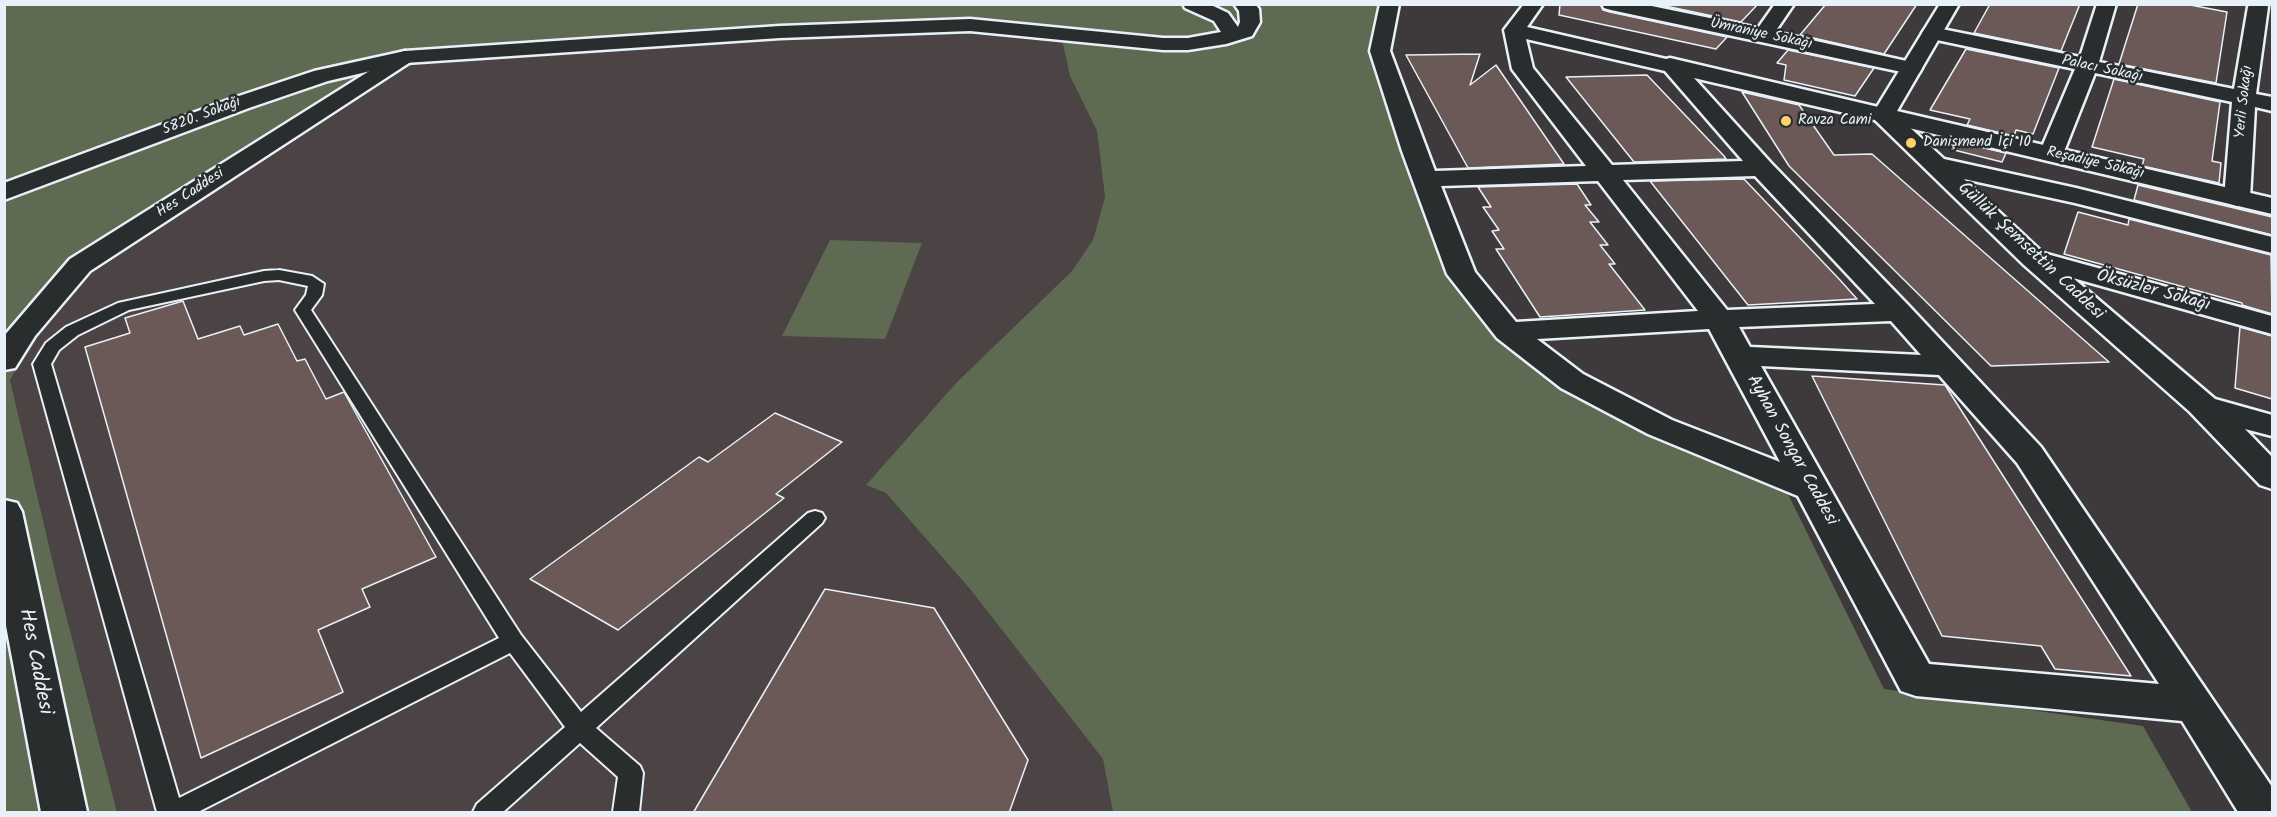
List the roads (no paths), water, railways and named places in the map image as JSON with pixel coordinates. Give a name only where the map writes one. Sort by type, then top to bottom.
[{"type":"street","points":[[1192,4],[1221,17],[1231,32],[1226,38]]},
{"type":"street","points":[[1226,38],[1245,32],[1250,22],[1249,9],[1243,4]]},
{"type":"street","points":[[1390,4],[1380,51],[1425,179],[1461,274],[1508,332],[1572,381],[1660,427],[1811,488]]},
{"type":"street","points":[[1514,30],[1534,4]]},
{"type":"street","name":"Ümraniye Sokağı","points":[[1611,4],[1911,68]]},
{"type":"street","points":[[1763,35],[1785,4]]},
{"type":"street","points":[[1883,115],[1950,4]]},
{"type":"street","points":[[2050,154],[2087,67],[2107,4]]},
{"type":"street","name":"Yerli Sokağı","points":[[2237,198],[2244,98],[2259,7]]},
{"type":"street","name":"5820. Sokağı","points":[[4,192],[241,103],[322,76],[405,57],[769,33],[970,26],[1163,44],[1188,44],[1226,38]]},
{"type":"street","name":"Reşadiye Sokağı","points":[[1514,30],[1670,64],[2272,206]]},
{"type":"street","name":"Ayhan Songar Caddesi","points":[[1514,30],[1523,69],[1719,319],[1916,679],[2195,705]]},
{"type":"street","name":"Palacı Sokağı","points":[[1932,33],[2272,104]]},
{"type":"street","name":"Hes Caddesi","points":[[4,361],[22,332],[80,265],[405,57]]},
{"type":"street","points":[[1670,64],[1762,168],[1899,312],[2029,455],[2195,705],[2263,813]]},
{"type":"street","name":"Güllük Şemsettin Caddesi","points":[[1883,115],[2034,259],[2202,405],[2272,477]]},
{"type":"street","points":[[2076,196],[2090,163]]},
{"type":"street","points":[[1936,165],[2076,196],[2272,245]]},
{"type":"street","points":[[1425,179],[1762,168]]},
{"type":"street","name":"Öksüzler Sokağı","points":[[2034,259],[2272,324]]},
{"type":"street","points":[[1508,332],[1719,319],[1899,312]]},
{"type":"street","points":[[1739,356],[1948,366]]},
{"type":"street","points":[[2202,405],[2272,426]]},
{"type":"street","name":"Hes Caddesi","points":[[4,512],[64,813]]},
{"type":"lane","points":[[170,813],[42,364],[45,356],[60,339],[86,322],[124,306],[264,276],[293,276],[316,284],[314,295],[303,310],[513,641],[579,727],[631,773],[626,813]]},
{"type":"lane","points":[[486,813],[579,727],[816,518]]},
{"type":"lane","points":[[175,813],[513,641]]},
{"type":"place","name":"Ravza Cami","points":[[1786,121]]},
{"type":"place","name":"Danişmend İçi 10","points":[[1911,143]]}]
